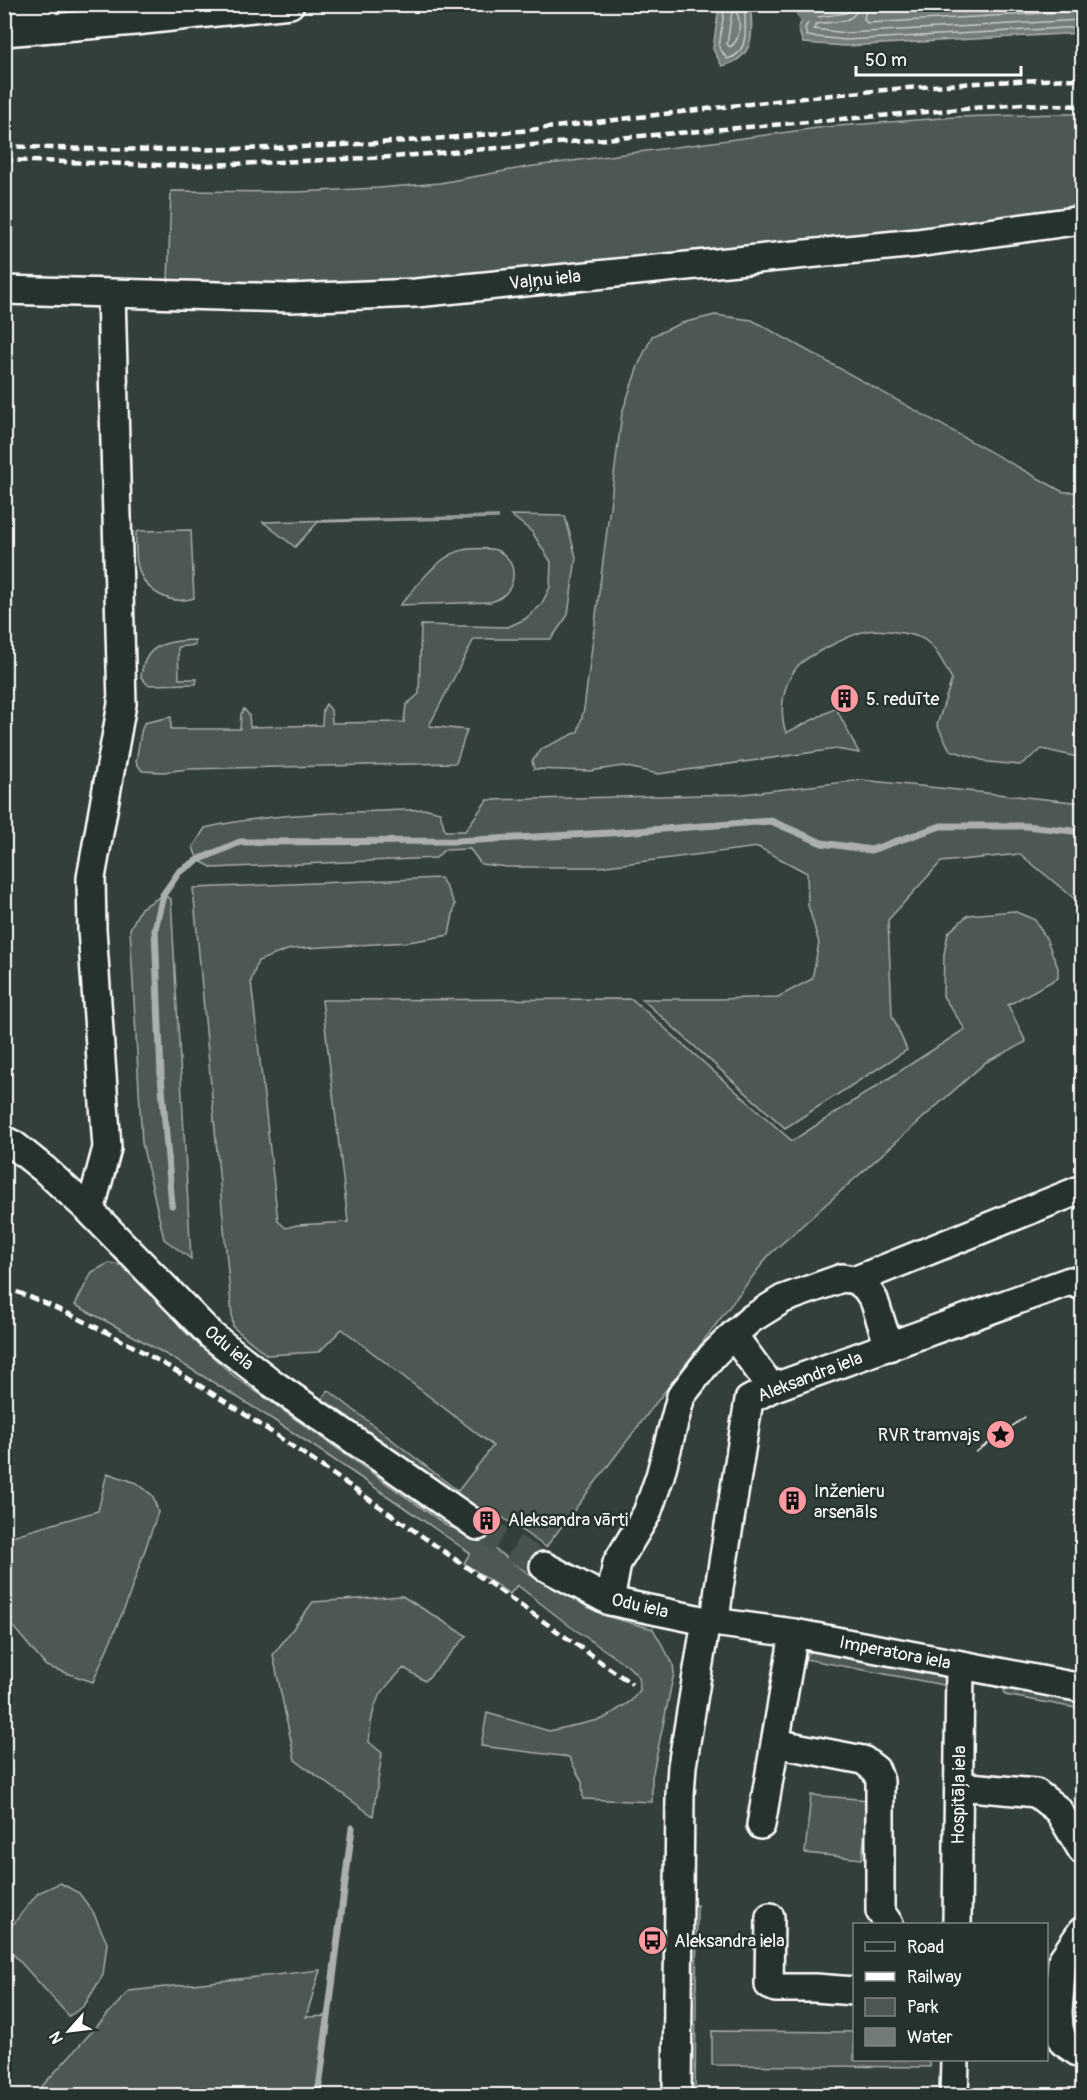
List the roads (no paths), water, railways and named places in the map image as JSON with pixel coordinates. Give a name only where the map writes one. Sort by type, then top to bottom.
[{"type":"street","points":[[4,32],[36,13],[46,4]]},
{"type":"street","points":[[4,32],[135,13],[290,4]]},
{"type":"street","name":"Vaļņu iela","points":[[4,290],[291,298],[416,293],[917,243],[1083,220]]},
{"type":"street","points":[[90,1211],[107,1148],[92,929],[91,878],[122,704],[111,293]]},
{"type":"street","name":"Odu iela","points":[[4,1140],[14,1145],[44,1169],[90,1211],[212,1336],[272,1383],[478,1526]]},
{"type":"street","points":[[856,1280],[1083,1189]]},
{"type":"street","points":[[610,1601],[617,1563],[647,1513],[660,1476],[681,1396],[712,1356],[733,1335],[751,1319],[783,1299],[842,1278],[856,1280],[866,1287],[874,1300],[889,1347]]},
{"type":"street","name":"Aleksandra iela","points":[[676,2096],[682,1766],[719,1588],[750,1400],[772,1388],[1070,1281],[1083,1286]]},
{"type":"street","points":[[733,1335],[772,1388]]},
{"type":"street","name":"Odu iela","points":[[544,1566],[610,1601],[711,1622]]},
{"type":"street","name":"Imperatora iela","points":[[711,1622],[794,1633],[1083,1688]]},
{"type":"street","points":[[760,1825],[794,1633]]},
{"type":"street","name":"Hospitāļa iela","points":[[957,1923],[960,1666]]},
{"type":"street","points":[[775,1743],[863,1760],[876,1770],[879,1781],[880,1911],[889,1923]]},
{"type":"street","points":[[959,1786],[1036,1793],[1058,1810],[1083,1850]]},
{"type":"street","points":[[770,1917],[769,1985],[776,1989],[815,1988],[853,1991]]},
{"type":"street","points":[[1083,1931],[1062,1960],[1058,2012],[1063,2042],[1083,2055]]},
{"type":"street","points":[[954,2096],[955,2061]]},
{"type":"water","points":[[720,5],[748,5],[752,26],[750,44],[733,63],[722,66],[713,49],[719,7]]},
{"type":"water","points":[[1082,5],[1082,33],[846,46],[803,43],[798,28],[807,12],[832,8]]},
{"type":"waterway","points":[[803,4],[807,12]]},
{"type":"waterway","points":[[172,1205],[161,1076],[155,929],[163,895],[179,872],[198,860],[240,842],[458,841],[771,821],[822,843],[871,850],[941,826],[1026,826],[1082,832]]},
{"type":"waterway","points":[[318,2096],[352,1828]]},
{"type":"tunnel","points":[[478,1526],[544,1566]]},
{"type":"tram line","points":[[976,1452],[1025,1417]]},
{"type":"railway","points":[[4,146],[133,150],[327,146],[520,131],[871,91],[941,85],[1082,79]]},
{"type":"railway","points":[[4,160],[188,166],[391,157],[1022,104],[1082,106]]},
{"type":"railway","points":[[4,1287],[92,1325],[216,1395],[632,1684]]},
{"type":"place","name":"5. reduīte","points":[[845,699]]},
{"type":"place","name":"RVR tramvajs","points":[[1001,1435]]},
{"type":"place","name":"Inženieru arsenāls","points":[[793,1501]]},
{"type":"place","name":"Aleksandra vārti","points":[[487,1520]]},
{"type":"place","name":"Aleksandra iela","points":[[653,1941]]}]
